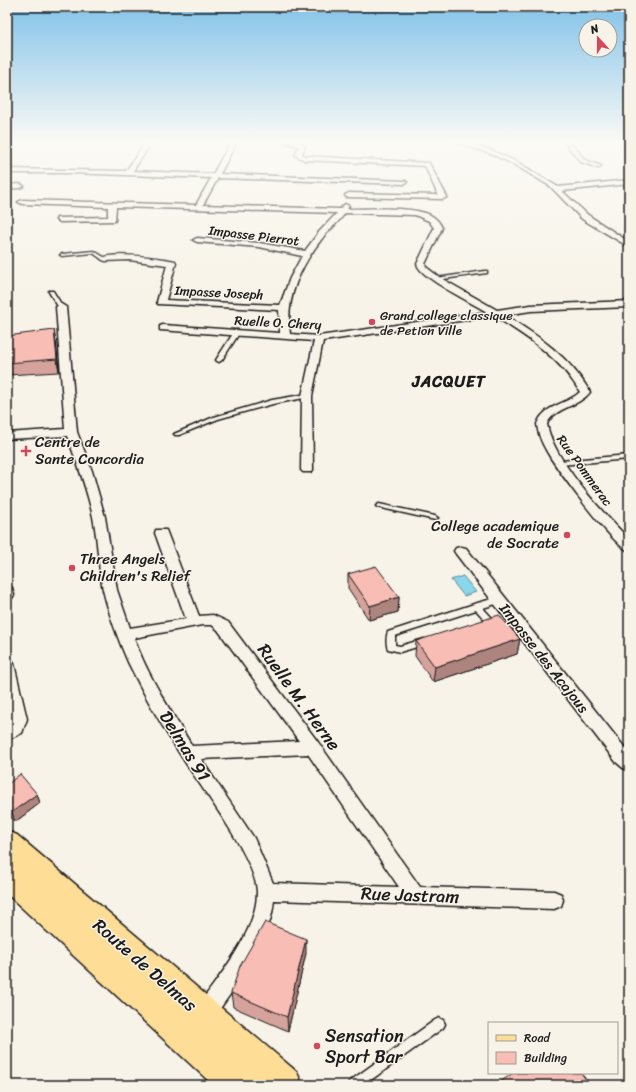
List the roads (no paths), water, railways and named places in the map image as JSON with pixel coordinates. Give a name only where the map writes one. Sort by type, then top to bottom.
[{"type":"main road","name":"Route de Delmas","points":[[7,844],[195,1027],[239,1085]]},
{"type":"main road","name":"Route de Delmas","points":[[7,875],[103,960],[195,1027],[284,1085]]},
{"type":"street","points":[[199,206],[205,194]]},
{"type":"street","points":[[285,335],[284,308],[296,274],[307,254],[322,234],[343,211],[349,195],[441,198],[443,197],[442,194]]},
{"type":"street","points":[[562,194],[585,217],[629,245]]},
{"type":"street","points":[[22,202],[343,211]]},
{"type":"street","points":[[60,220],[112,219],[112,204]]},
{"type":"street","name":"Rue Pommerac","points":[[343,211],[415,213],[424,215],[433,220],[437,223],[438,228],[421,264],[422,268],[436,279],[541,341],[573,373],[585,392],[581,398],[547,414],[542,424],[543,434],[560,463],[598,514],[629,547]]},
{"type":"street","name":"Impasse Pierrot","points":[[197,240],[259,245],[307,254]]},
{"type":"street","name":"Impasse Joseph","points":[[106,259],[129,258],[172,263],[161,302],[284,308]]},
{"type":"street","name":"Ruelle O. Chery","points":[[163,328],[285,335],[319,339],[426,325],[531,308],[629,304]]},
{"type":"street","name":"Delmas 91","points":[[61,307],[71,432],[86,471],[99,517],[110,590],[125,634],[136,661],[154,697],[188,753],[248,843],[262,873],[266,890],[264,909],[258,930],[243,957],[195,1027]]},
{"type":"street","points":[[307,470],[307,396],[319,339]]},
{"type":"street","points":[[7,436],[71,432]]},
{"type":"street","points":[[161,533],[194,622]]},
{"type":"street","name":"Impasse des Acajous","points":[[461,551],[622,757],[629,763]]},
{"type":"street","name":"Ruelle M. Herne","points":[[125,634],[212,620],[223,626],[312,747],[414,895]]},
{"type":"street","points":[[7,664],[19,719],[16,729],[7,734]]},
{"type":"street","points":[[188,753],[312,747]]},
{"type":"street","name":"Rue Jastram","points":[[266,890],[554,900]]},
{"type":"lane","name":"Impasse Joseph","points":[[62,255],[94,252],[106,259]]},
{"type":"lane","points":[[436,279],[485,272]]},
{"type":"lane","points":[[51,292],[61,307]]},
{"type":"lane","points":[[219,360],[237,332]]},
{"type":"lane","points":[[177,434],[216,418],[272,402],[307,396]]},
{"type":"lane","points":[[560,463],[629,457]]},
{"type":"lane","points":[[379,506],[435,518]]},
{"type":"lane","points":[[430,640],[400,649],[391,647],[391,634],[499,600]]},
{"type":"lane","points":[[475,626],[490,621],[477,606]]},
{"type":"lane","points":[[354,1085],[439,1024]]},
{"type":"water","points":[[463,576],[476,592],[464,596],[451,580]]},
{"type":"place","name":"Grand college classique de Petion Ville","points":[[372,322]]},
{"type":"place","name":"Centre de Sante Concordia","points":[[26,451]]},
{"type":"place","name":"College academique de Socrate","points":[[567,535]]},
{"type":"place","name":"Three Angels Children's Relief","points":[[72,568]]},
{"type":"place","name":"Sensation Sport Bar","points":[[317,1046]]},
{"type":"district","name":"JACQUET","points":[[449,381]]}]
